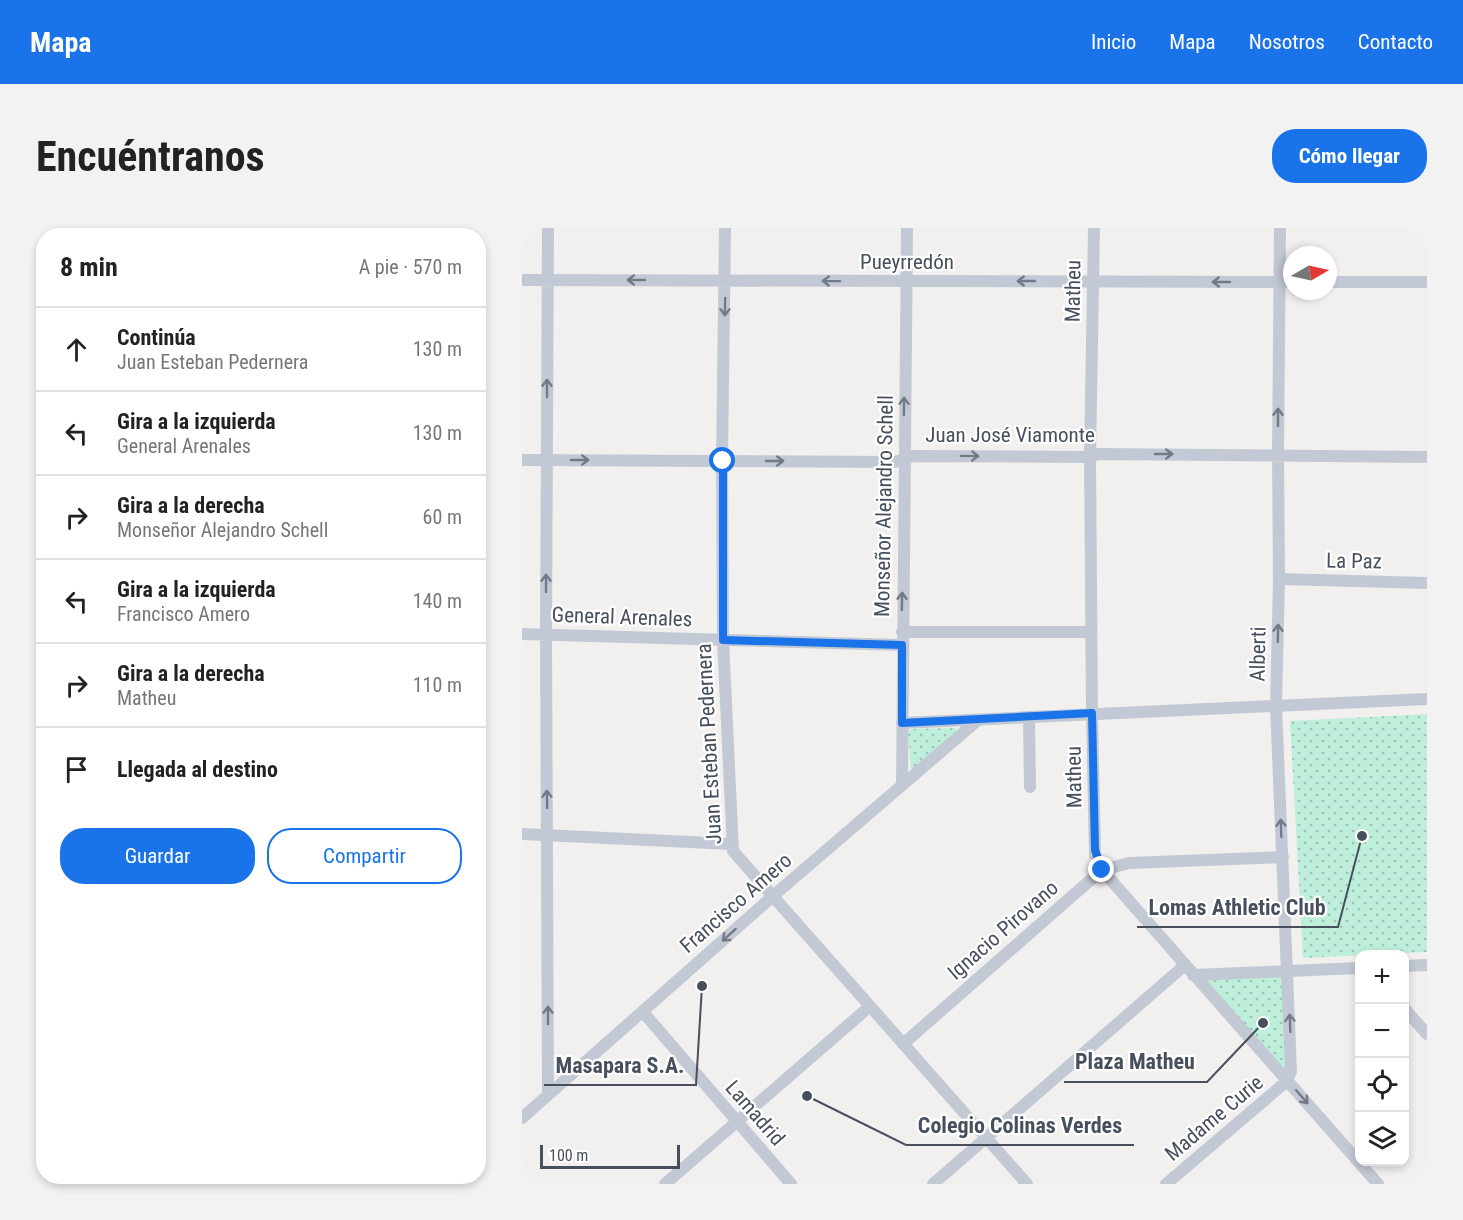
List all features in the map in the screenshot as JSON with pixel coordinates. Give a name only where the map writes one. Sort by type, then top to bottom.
[{"type":"street","points":[[548,228],[546,634],[548,1095]]},
{"type":"street","name":"Juan Esteban Pedernera","points":[[725,228],[723,640],[732,844],[736,857],[1027,1184]]},
{"type":"street","name":"Monseñor Alejandro Schell","points":[[902,785],[907,228]]},
{"type":"street","name":"Matheu","points":[[1094,228],[1090,456],[1095,850],[1102,870],[1378,1184]]},
{"type":"street","name":"Alberti","points":[[1280,228],[1283,255]]},
{"type":"street","name":"Pueyrredón","points":[[522,280],[1283,282]]},
{"type":"street","points":[[1337,282],[1427,282]]},
{"type":"street","name":"Alberti","points":[[1285,300],[1278,455],[1279,579],[1276,705],[1291,1071],[1287,1081]]},
{"type":"street","name":"Juan José Viamonte","points":[[522,460],[895,462],[913,456],[1427,457]]},
{"type":"street","name":"La Paz","points":[[1279,579],[1427,583]]},
{"type":"street","name":"General Arenales","points":[[522,634],[723,640],[902,639],[1091,632]]},
{"type":"street","points":[[902,723],[1427,699]]},
{"type":"street","points":[[1029,717],[1030,787]]},
{"type":"street","name":"Francisco Amero","points":[[522,1118],[773,896],[978,720]]},
{"type":"street","points":[[522,834],[732,844]]},
{"type":"street","name":"Ignacio Pirovano","points":[[903,1044],[1102,870],[1129,863],[1282,857]]},
{"type":"street","points":[[933,1184],[1185,965]]},
{"type":"street","points":[[1409,966],[1427,965]]},
{"type":"street","points":[[1193,975],[1355,968]]},
{"type":"street","points":[[665,1184],[736,1120],[869,1007]]},
{"type":"street","name":"Lamadrid","points":[[643,1012],[791,1184]]},
{"type":"street","points":[[1409,1014],[1427,1034]]},
{"type":"street","name":"Madame Curie","points":[[1166,1184],[1287,1081]]},
{"type":"green space","points":[[1427,714],[1427,952],[1355,950],[1355,955],[1303,958],[1290,721]]},
{"type":"green space","points":[[956,728],[956,733],[911,769],[908,732],[911,729]]},
{"type":"green space","points":[[1288,971],[1290,1076],[1193,975]]},
{"type":"place","name":"Lomas Athletic Club","points":[[1362,836]]},
{"type":"place","name":"Masapara S.A.","points":[[702,986]]},
{"type":"place","name":"Plaza Matheu","points":[[1263,1023]]},
{"type":"place","name":"Colegio Colinas Verdes","points":[[807,1096]]},
{"type":"route","points":[[723,461],[723,640],[902,645],[902,723],[1092,713],[1095,850],[1102,870]]}]
